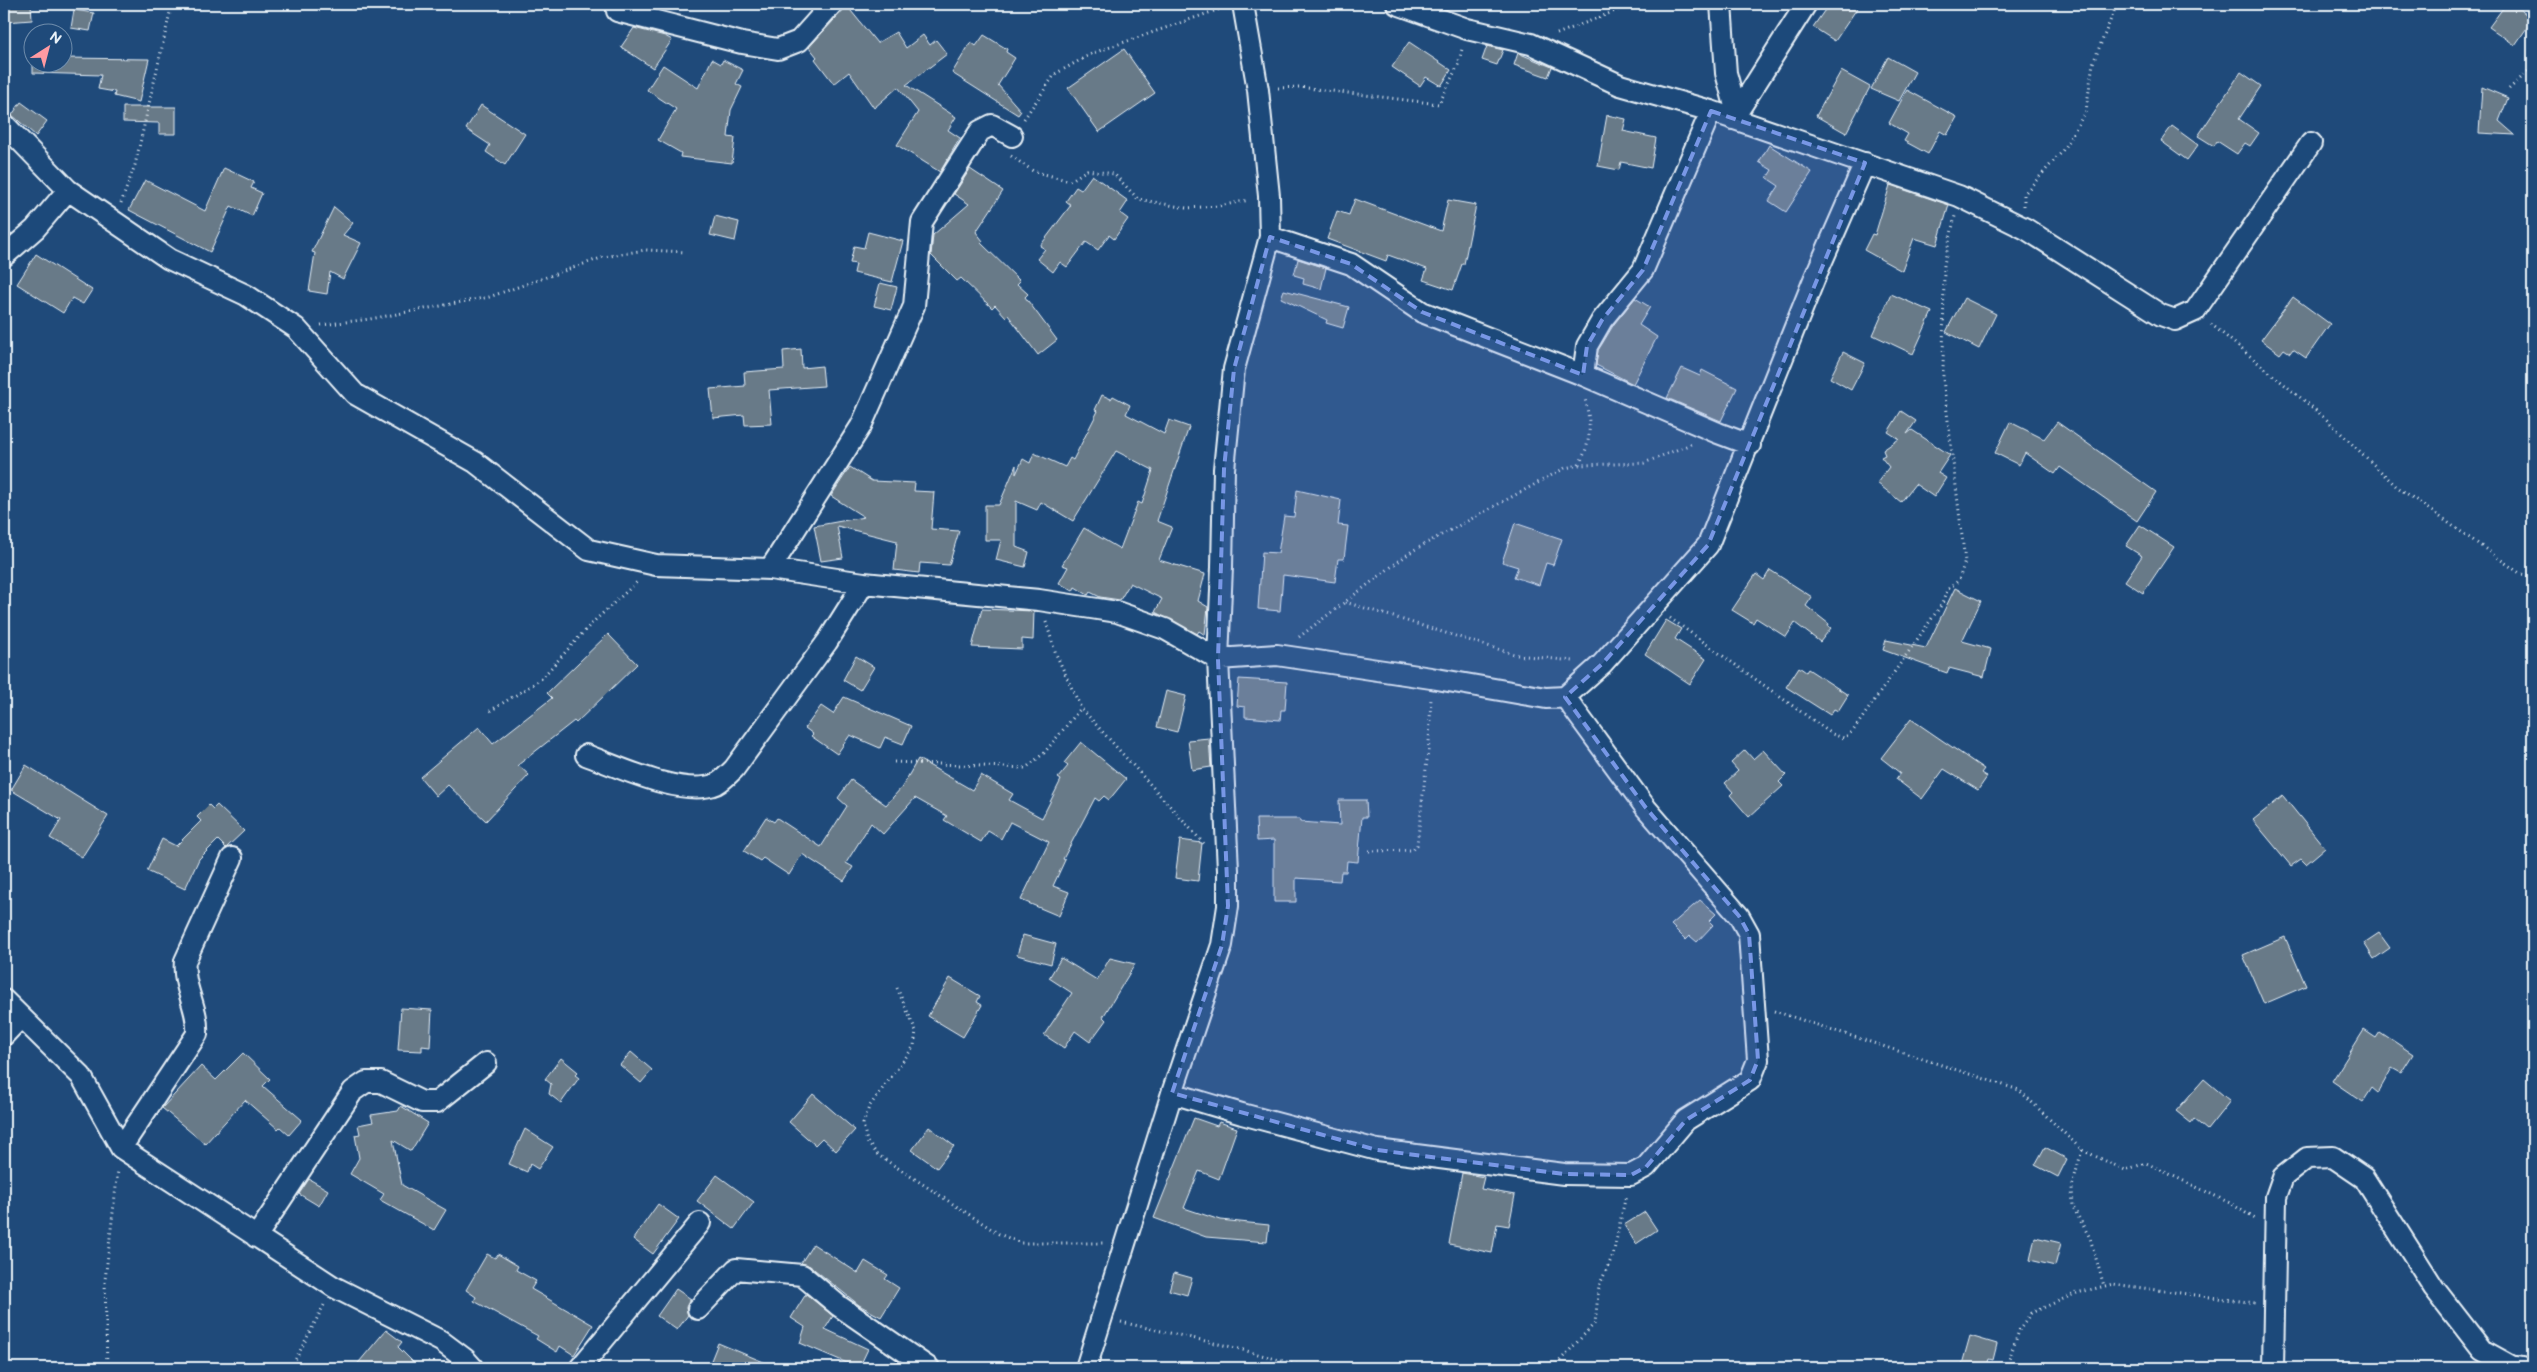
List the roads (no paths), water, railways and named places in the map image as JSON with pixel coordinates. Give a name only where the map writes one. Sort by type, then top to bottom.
[{"type":"street","points":[[617,12],[742,43],[778,49],[799,41],[832,4]]},
{"type":"street","points":[[1397,4],[1467,30],[1531,44],[1620,85],[1735,116],[1959,196],[2026,229],[2160,315],[2175,320],[2195,311],[2311,143]]},
{"type":"street","points":[[1722,4],[1726,73],[1735,116]]},
{"type":"street","points":[[1086,1368],[1172,1092],[1222,944],[1228,906],[1218,658],[1224,469],[1234,369],[1270,237],[1269,196],[1258,90],[1235,5]]},
{"type":"street","points":[[1735,116],[1802,5]]},
{"type":"street","points":[[1581,374],[1587,346],[1602,320],[1643,270],[1711,111]]},
{"type":"street","points":[[4,124],[68,190],[170,259],[246,295],[296,328],[355,394],[475,462],[589,550],[656,565],[770,569],[864,583],[1040,600],[1117,612],[1165,629],[1218,658],[1277,655],[1431,678],[1546,698],[1565,697],[1602,664],[1655,607],[1708,545],[1750,445],[1815,277],[1865,163]]},
{"type":"street","points":[[770,569],[861,426],[914,306],[922,222],[980,131],[992,125],[1012,136]]},
{"type":"street","points":[[4,256],[35,229],[68,190]]},
{"type":"street","points":[[1270,237],[1351,264],[1422,312],[1581,374],[1750,445]]},
{"type":"street","points":[[586,755],[657,780],[696,788],[717,784],[734,769],[827,642],[864,583]]},
{"type":"street","points":[[1172,1092],[1242,1114],[1377,1150],[1564,1174],[1631,1175],[1646,1167],[1686,1120],[1750,1080],[1758,1060],[1749,934],[1739,916],[1646,808],[1565,697]]},
{"type":"street","points":[[121,1148],[197,1034],[198,1020],[184,975],[185,961],[232,858]]},
{"type":"street","points":[[4,1000],[81,1076],[121,1148],[334,1287],[441,1341],[465,1359],[472,1368]]},
{"type":"street","points":[[4,1034],[21,1017]]},
{"type":"street","points":[[256,1237],[353,1091],[366,1082],[381,1082],[422,1102],[437,1102],[486,1062]]},
{"type":"street","points":[[2273,1368],[2276,1197],[2283,1177],[2307,1158],[2333,1157],[2364,1178],[2434,1288],[2482,1350],[2511,1366],[2523,1368]]},
{"type":"street","points":[[580,1368],[700,1223]]},
{"type":"street","points":[[698,1310],[736,1269],[802,1275],[839,1306],[929,1368]]}]
